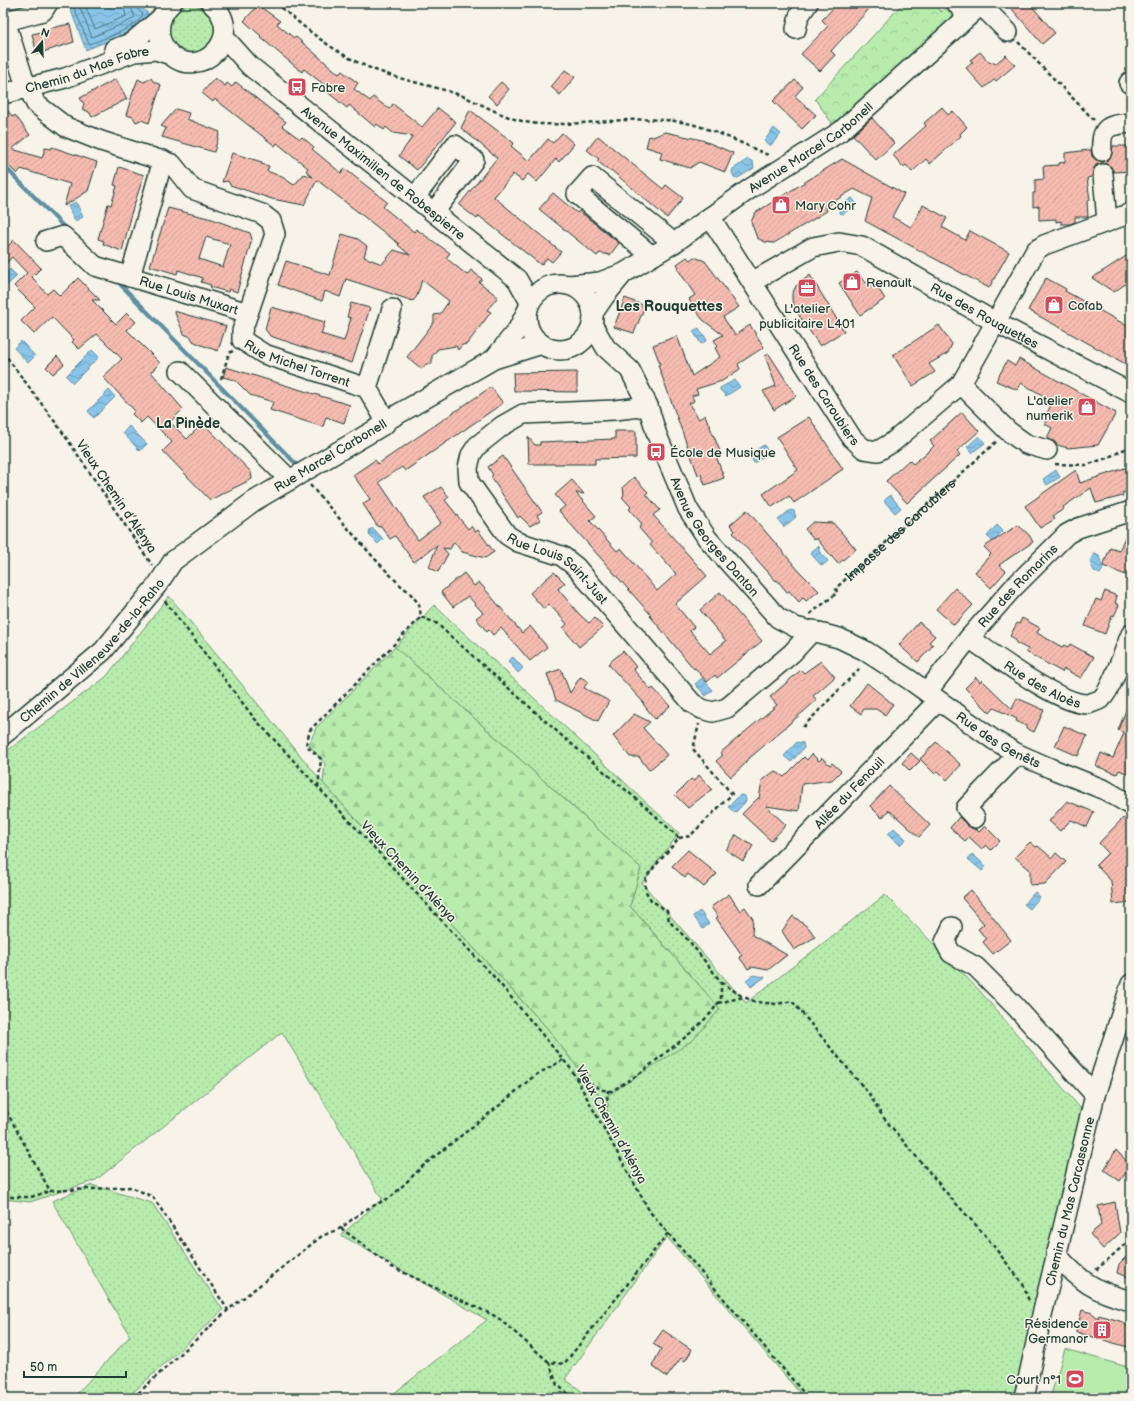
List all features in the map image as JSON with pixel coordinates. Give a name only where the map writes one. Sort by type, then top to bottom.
[{"type":"street","points":[[4,21],[43,11],[48,3]]},
{"type":"street","name":"Chemin du Mas Fabre","points":[[3,94],[25,83],[131,43],[161,18],[172,3]]},
{"type":"street","points":[[796,30],[799,16],[808,3]]},
{"type":"street","points":[[213,55],[220,47],[224,37],[225,26],[222,7]]},
{"type":"street","points":[[972,7],[1008,32]]},
{"type":"street","name":"Avenue Marcel Carbonell","points":[[569,285],[600,282],[624,273],[674,242],[751,188],[841,132],[972,7]]},
{"type":"street","points":[[161,18],[159,28],[160,38],[164,48],[171,55]]},
{"type":"street","name":"Rue Michel Torrent","points":[[4,21],[25,83],[36,104],[66,127],[101,141],[172,164],[192,189],[262,214],[271,221],[275,234],[242,331],[242,340],[264,354],[367,388],[386,421]]},
{"type":"street","name":"Avenue Maximilien de Robespierre","points":[[224,37],[250,66],[516,278],[546,287]]},
{"type":"street","name":"Chemin du Mas Fabre","points":[[3,82],[25,83],[65,78],[134,52],[156,50],[188,62],[197,62],[213,55]]},
{"type":"street","name":"Avenue Maximilien de Robespierre","points":[[213,55],[222,60],[250,66]]},
{"type":"street","points":[[1102,151],[1101,138],[1103,132],[1111,125],[1131,123]]},
{"type":"street","points":[[415,197],[455,146],[474,160],[434,212]]},
{"type":"street","name":"Rue Louis Muxart","points":[[130,277],[163,160]]},
{"type":"street","points":[[1103,174],[1107,222]]},
{"type":"street","points":[[652,256],[577,194],[592,177],[674,242]]},
{"type":"street","name":"Rue des Caroubiers","points":[[710,217],[852,438],[864,449],[878,451],[893,442],[961,384],[1036,250],[1044,245],[1131,213]]},
{"type":"street","name":"Rue Louis Muxart","points":[[46,242],[63,236],[95,266],[248,313]]},
{"type":"street","name":"Rue des Rouquettes","points":[[752,282],[813,247],[839,242],[862,246],[995,322],[1131,393]]},
{"type":"street","name":"Avenue Marcel Carbonell","points":[[592,318],[604,296],[624,273]]},
{"type":"street","name":"Avenue Maximilien de Robespierre","points":[[516,278],[529,306]]},
{"type":"street","points":[[553,284],[569,285],[585,295],[592,318],[584,338],[570,348],[561,350],[551,348],[542,344],[530,330],[529,306],[540,290],[553,284]]},
{"type":"street","name":"Rue Marcel Carbonell","points":[[494,359],[518,329],[529,306]]},
{"type":"street","points":[[367,388],[392,309]]},
{"type":"street","name":"Avenue Georges Danton","points":[[592,318],[614,357]]},
{"type":"street","name":"Rue Marcel Carbonell","points":[[173,561],[254,501],[385,424],[386,421],[494,359],[542,344]]},
{"type":"street","name":"Avenue Georges Danton","points":[[570,348],[603,353],[614,357],[630,370],[648,406],[657,435],[688,509],[707,538],[772,612],[778,618],[795,627],[813,630],[839,638],[874,656]]},
{"type":"street","points":[[180,371],[295,477]]},
{"type":"street","points":[[961,384],[1008,432],[1026,444],[1047,450]]},
{"type":"street","name":"Rue Louis Saint-Just","points":[[648,406],[616,410],[523,414],[502,426],[477,446],[470,456],[469,482],[507,535],[518,542],[562,556],[576,567],[692,702],[702,709]]},
{"type":"street","name":"Rue des Romarins","points":[[932,696],[969,638],[1012,589],[1067,534],[1078,528],[1131,511]]},
{"type":"street","name":"Chemin de Villeneuve-de-la-Raho","points":[[3,735],[103,651],[158,584],[173,561]]},
{"type":"street","points":[[702,709],[713,712],[722,711],[727,708],[792,653],[813,630]]},
{"type":"street","name":"Rue des Aloès","points":[[969,638],[1034,682],[1075,701],[1089,704],[1102,698],[1112,681],[1131,634]]},
{"type":"street","name":"Rue des Genêts","points":[[874,656],[994,740],[1018,754],[1105,790],[1131,805]]},
{"type":"street","name":"Allée du Fenouil","points":[[759,885],[932,696]]},
{"type":"street","points":[[975,818],[966,808],[1018,754]]},
{"type":"street","points":[[952,927],[945,942],[951,953],[976,966],[1015,1006],[1096,1095]]},
{"type":"street","name":"Chemin du Mas Carcassonne","points":[[1024,1398],[1056,1254],[1096,1095],[1127,1007],[1131,984]]},
{"type":"street","points":[[1056,1254],[1068,1268],[1090,1286],[1108,1295],[1131,1301]]},
{"type":"path","points":[[276,3],[315,37],[345,56],[378,71],[465,97],[505,116],[541,124],[656,120],[694,125],[742,143],[776,159],[784,167]]},
{"type":"path","points":[[1008,32],[1090,116]]},
{"type":"path","points":[[221,379],[229,352],[245,343]]},
{"type":"path","name":"Vieux Chemin d’Alénya","points":[[3,352],[61,430],[155,569],[158,584],[164,600],[254,718],[495,978],[563,1060],[576,1077],[650,1212],[669,1232],[808,1398]]},
{"type":"path","name":"Impasse des Caroubiers","points":[[795,627],[837,593],[836,588],[1008,432]]},
{"type":"path","points":[[1047,450],[1050,464],[1086,465],[1107,458],[1131,446]]},
{"type":"path","points":[[295,477],[399,584],[409,592],[419,604],[421,617]]},
{"type":"path","points":[[318,786],[321,759],[306,745],[310,730],[421,617]]},
{"type":"path","points":[[421,617],[436,623],[561,735],[647,808],[679,838]]},
{"type":"path","points":[[803,727],[874,656]]},
{"type":"path","points":[[702,709],[693,749],[732,794],[690,836],[679,838],[646,877],[645,890],[651,900],[667,911],[669,921],[690,942],[721,982],[744,997],[756,1002],[777,1004],[792,1001],[869,1094],[883,1117],[1019,1278],[1023,1284],[1028,1299],[1042,1315]]},
{"type":"path","points":[[576,1077],[603,1090],[612,1091],[639,1074],[693,1031],[718,1003],[721,999],[721,982]]},
{"type":"path","points":[[718,1003],[744,997]]},
{"type":"path","points":[[133,1398],[228,1310],[322,1236],[341,1228],[363,1211],[392,1197],[424,1165],[534,1076],[563,1060]]},
{"type":"path","points":[[605,1128],[608,1090]]},
{"type":"path","points":[[3,1105],[50,1191]]},
{"type":"path","points":[[3,1197],[31,1197],[50,1191],[131,1187],[153,1197],[228,1310]]},
{"type":"path","points":[[341,1228],[392,1266],[497,1317],[549,1362],[557,1385],[574,1398]]},
{"type":"path","points":[[549,1362],[564,1364],[669,1232]]},
{"type":"path","points":[[1082,1279],[1131,1239]]},
{"type":"green space","points":[[903,3],[933,3],[941,12],[949,5],[959,17],[834,126],[815,99]]},
{"type":"green space","points":[[186,5],[196,5],[205,9],[211,15],[214,20],[214,38],[205,49],[196,53],[186,53],[177,49],[171,43],[167,34],[167,24],[171,15],[177,9]]},
{"type":"green space","points":[[169,596],[323,783],[547,1028],[602,1099],[720,1009],[630,906],[641,868],[395,647],[434,605],[679,833],[642,883],[746,1003],[885,895],[979,990],[1081,1109],[1017,1398],[804,1398],[667,1237],[565,1379],[591,1398],[388,1398],[487,1320],[341,1235],[382,1199],[282,1032],[96,1180],[30,1202],[3,1199],[3,754],[106,677]]},
{"type":"green space","points":[[395,647],[641,868],[630,906],[720,1009],[693,1040],[602,1099],[547,1028],[323,783],[325,764],[309,745],[316,728]]},
{"type":"green space","points":[[92,1185],[152,1203],[223,1310],[127,1398],[73,1398],[130,1336],[52,1201]]},
{"type":"green space","points":[[1065,1349],[1131,1368],[1131,1398],[1050,1398]]},
{"type":"water","points":[[68,3],[136,3],[149,14],[136,27],[128,32],[86,50]]},
{"type":"water","points":[[774,128],[781,134],[770,146],[764,141]]},
{"type":"water","points":[[748,159],[753,162],[754,168],[738,178],[734,177],[732,172],[733,169]]},
{"type":"water","points":[[852,198],[857,204],[843,214],[840,213],[838,207]]},
{"type":"water","points":[[76,202],[83,217],[75,221],[68,206]]},
{"type":"water","points":[[10,269],[17,276],[4,288],[3,277]]},
{"type":"water","points":[[699,328],[707,340],[701,344],[693,331]]},
{"type":"water","points":[[21,341],[35,356],[28,363],[14,348]]},
{"type":"water","points":[[92,350],[99,357],[73,383],[66,376]]},
{"type":"water","points":[[735,380],[740,387],[726,396],[720,388]]},
{"type":"water","points":[[109,390],[115,397],[94,418],[88,411]]},
{"type":"water","points":[[129,426],[147,444],[140,451],[123,433]]},
{"type":"water","points":[[979,436],[985,443],[972,453],[967,447]]},
{"type":"water","points":[[764,445],[769,453],[754,463],[749,454]]},
{"type":"water","points":[[1056,470],[1060,477],[1047,485],[1043,479]]},
{"type":"water","points":[[890,495],[901,508],[895,513],[884,501]]},
{"type":"water","points":[[790,510],[794,511],[796,517],[784,527],[778,520]]},
{"type":"water","points":[[997,525],[1003,531],[998,536],[1004,542],[999,548],[987,536]]},
{"type":"water","points":[[370,529],[374,529],[383,539],[378,544],[369,535]]},
{"type":"water","points":[[818,546],[820,548],[818,549],[828,561],[822,566],[810,553]]},
{"type":"water","points":[[1094,553],[1099,556],[1103,569],[1100,574],[1094,571],[1090,562]]},
{"type":"water","points":[[513,657],[523,668],[518,673],[508,661]]},
{"type":"water","points":[[702,678],[713,690],[706,696],[695,684]]},
{"type":"water","points":[[797,742],[803,743],[804,748],[791,762],[784,756]]},
{"type":"water","points":[[740,795],[745,796],[746,801],[735,813],[728,807]]},
{"type":"water","points":[[894,828],[906,839],[900,845],[888,834]]},
{"type":"water","points":[[972,854],[986,866],[982,871],[968,859]]},
{"type":"water","points":[[1035,892],[1040,897],[1030,909],[1024,904]]},
{"type":"water","points":[[700,911],[709,924],[703,929],[693,916]]},
{"type":"water","points":[[753,975],[765,977],[751,987],[746,980]]},
{"type":"building","points":[[838,3],[865,3],[870,8],[831,51],[835,55],[820,71],[801,54],[828,26],[822,20]]},
{"type":"building","points":[[1019,3],[1029,3],[1055,33],[1042,44],[1012,9]]},
{"type":"building","points":[[258,5],[280,21],[277,24],[294,38],[296,37],[339,74],[342,71],[358,83],[354,89],[370,101],[373,97],[389,109],[393,104],[422,127],[438,108],[456,122],[417,170],[399,156],[413,136],[393,133],[386,127],[384,130],[377,124],[375,127],[349,105],[347,108],[326,91],[328,88],[304,69],[302,72],[260,37],[261,36],[244,21]]},
{"type":"building","points":[[70,24],[74,42],[37,54],[32,34],[42,32],[41,30]]},
{"type":"building","points":[[980,52],[990,63],[992,61],[995,64],[1006,55],[1015,65],[996,81],[994,80],[984,88],[966,68],[973,62],[970,60]]},
{"type":"building","points":[[565,70],[575,77],[560,95],[551,87]]},
{"type":"building","points":[[151,78],[154,82],[161,85],[149,123],[141,120],[136,122],[133,117],[126,115],[133,92],[138,79],[144,82]]},
{"type":"building","points":[[215,78],[225,86],[227,83],[232,87],[236,82],[286,122],[282,126],[300,139],[302,137],[314,147],[312,149],[341,173],[345,169],[387,202],[383,207],[414,232],[416,229],[450,253],[446,258],[467,275],[471,270],[482,279],[479,282],[498,297],[487,310],[491,312],[467,344],[462,345],[458,350],[456,346],[438,349],[432,356],[432,364],[426,364],[422,369],[407,357],[434,322],[434,315],[440,314],[449,301],[422,280],[417,296],[413,301],[346,279],[340,297],[325,291],[322,301],[278,285],[286,261],[330,275],[342,234],[358,239],[367,246],[364,257],[382,264],[394,250],[410,255],[398,245],[399,244],[317,180],[304,205],[272,199],[230,185],[228,181],[222,182],[232,153],[262,162],[261,164],[269,166],[267,171],[282,177],[294,185],[304,174],[313,177],[306,171],[308,168],[277,143],[275,146],[215,99],[213,102],[202,93]]},
{"type":"building","points":[[116,79],[127,99],[92,117],[89,112],[82,109],[84,104],[80,98]]},
{"type":"building","points":[[795,80],[803,87],[795,96],[816,115],[802,129],[773,101]]},
{"type":"building","points":[[501,82],[509,89],[497,104],[488,96]]},
{"type":"building","points":[[3,105],[13,117],[15,115],[30,135],[12,149],[42,158],[45,148],[51,149],[52,147],[97,162],[88,191],[64,206],[70,184],[21,169],[17,174],[3,160]]},
{"type":"building","points":[[942,107],[948,115],[953,111],[967,127],[960,134],[961,136],[930,164],[926,159],[912,172],[906,165],[903,167],[893,155],[926,126],[924,123]]},
{"type":"building","points":[[176,109],[189,113],[187,119],[220,132],[214,152],[162,137],[166,128],[161,126]]},
{"type":"building","points":[[470,110],[514,143],[511,146],[529,161],[548,139],[553,143],[562,133],[574,144],[559,162],[556,159],[537,182],[528,174],[522,181],[513,174],[494,197],[561,252],[552,262],[547,258],[541,265],[479,216],[477,219],[459,205],[497,158],[461,128]]},
{"type":"building","points":[[872,118],[894,143],[876,160],[853,135]]},
{"type":"building","points":[[665,132],[702,140],[733,153],[725,172],[699,162],[690,168],[660,159],[662,152],[646,147],[649,136],[653,137]]},
{"type":"building","points":[[598,136],[663,189],[666,185],[683,198],[667,218],[611,170],[610,171],[597,161],[599,159],[587,150]]},
{"type":"building","points":[[1113,146],[1131,146],[1131,171],[1114,172],[1107,164],[1102,163],[1096,165],[1093,170],[1092,177],[1087,178],[1090,200],[1087,201],[1088,217],[1075,217],[1075,222],[1070,224],[1061,224],[1061,221],[1056,222],[1056,219],[1039,220],[1039,206],[1033,207],[1033,193],[1035,193],[1035,180],[1044,179],[1043,166],[1059,165],[1059,163],[1065,162],[1065,153],[1089,150],[1091,150],[1092,156],[1096,160],[1103,162],[1111,157]]},
{"type":"building","points":[[842,159],[904,194],[892,217],[911,227],[923,205],[947,218],[942,227],[965,240],[970,231],[1009,252],[989,288],[865,221],[872,198],[854,189],[825,207],[827,211],[774,243],[765,242],[757,238],[751,222],[755,213]]},
{"type":"building","points":[[119,167],[144,175],[129,220],[122,251],[103,244],[104,241],[98,239],[108,204],[111,205],[117,186],[114,185]]},
{"type":"building","points":[[553,193],[577,213],[579,211],[619,243],[610,255],[600,253],[597,256],[539,209]]},
{"type":"building","points":[[168,208],[212,219],[250,233],[252,239],[237,292],[229,289],[228,292],[210,287],[211,285],[201,282],[203,278],[178,270],[177,274],[150,266]],"holes":[[[206,237],[230,244],[223,267],[199,259]]]},
{"type":"building","points":[[14,240],[41,268],[32,277],[47,294],[53,289],[60,296],[78,278],[100,300],[92,300],[116,324],[127,313],[136,322],[127,330],[160,363],[151,372],[183,409],[170,422],[187,439],[203,423],[251,472],[252,479],[210,500],[163,451],[172,442],[147,417],[141,423],[132,414],[135,411],[103,377],[122,359],[97,334],[79,349],[72,342],[74,340],[52,317],[34,334],[21,321],[35,307],[14,286],[27,273],[12,257],[3,267],[3,251]]},
{"type":"building","points":[[1131,253],[1131,280],[1114,292],[1092,278]]},
{"type":"building","points":[[687,257],[690,260],[694,257],[705,261],[739,307],[723,317],[735,335],[750,325],[764,347],[738,364],[740,369],[722,381],[696,389],[698,394],[692,396],[694,401],[689,404],[699,419],[705,415],[720,451],[715,453],[724,478],[705,485],[701,474],[698,475],[658,365],[660,364],[653,345],[677,336],[692,376],[720,357],[715,348],[718,346],[714,340],[723,335],[703,320],[693,307],[689,299],[695,295],[677,268],[679,267],[677,264]]},
{"type":"building","points":[[857,272],[865,283],[872,279],[885,299],[860,315],[839,283]]},
{"type":"building","points":[[810,275],[844,331],[820,346],[800,317],[792,300],[792,294],[796,286]]},
{"type":"building","points":[[1046,278],[1066,289],[1065,291],[1131,328],[1131,367],[1028,310]]},
{"type":"building","points":[[625,298],[645,306],[634,333],[614,327]]},
{"type":"building","points":[[351,303],[370,308],[352,363],[270,336],[265,329],[271,307],[325,322],[321,334],[344,341],[351,318],[347,317]]},
{"type":"building","points":[[174,311],[226,326],[218,351],[193,341],[191,337],[184,334]]},
{"type":"building","points":[[939,325],[952,344],[948,353],[929,364],[935,372],[913,386],[893,355]]},
{"type":"building","points":[[769,354],[796,396],[774,410],[763,391],[776,386],[765,356]]},
{"type":"building","points":[[57,356],[64,364],[53,374],[46,367]]},
{"type":"building","points":[[1019,359],[1116,413],[1098,445],[1068,448],[1057,445],[1055,442],[1047,438],[1052,428],[1045,424],[1046,415],[1053,401],[1021,383],[1018,390],[996,381],[1007,361],[1015,366]]},
{"type":"building","points":[[226,367],[350,405],[344,423],[326,417],[323,427],[270,410],[273,402],[250,395],[235,380],[223,377]]},
{"type":"building","points":[[577,372],[577,392],[514,391],[513,373]]},
{"type":"building","points":[[491,387],[503,403],[405,471],[402,467],[379,482],[418,540],[441,523],[424,497],[441,487],[449,497],[445,500],[468,529],[471,526],[475,532],[478,530],[494,552],[485,558],[462,552],[454,542],[450,549],[443,548],[448,554],[438,572],[429,567],[437,545],[414,562],[395,536],[390,539],[381,526],[378,527],[363,504],[370,499],[353,475],[375,460],[378,464]]},
{"type":"building","points":[[962,412],[979,431],[957,451],[960,455],[907,503],[886,481],[909,460],[913,464],[929,451],[934,446],[930,441]]},
{"type":"building","points":[[809,417],[843,469],[794,503],[789,496],[772,507],[763,494],[798,470],[777,437]]},
{"type":"building","points":[[615,431],[636,431],[636,458],[595,459],[595,464],[529,464],[528,437],[535,445],[540,445],[540,442],[615,439]]},
{"type":"building","points":[[503,456],[542,512],[537,515],[540,520],[530,526],[520,516],[518,518],[491,477],[493,475],[488,467]]},
{"type":"building","points":[[1131,466],[1131,491],[1122,493],[1123,496],[1096,503],[1091,488],[1063,507],[1064,509],[1053,516],[1055,519],[1040,528],[1025,506],[1076,470],[1080,483]]},
{"type":"building","points":[[634,477],[648,492],[646,494],[660,510],[653,515],[707,576],[675,604],[694,627],[690,631],[710,654],[726,641],[700,610],[720,592],[762,641],[717,678],[715,675],[707,682],[695,668],[694,669],[650,616],[651,615],[559,511],[565,506],[555,495],[572,480],[584,494],[576,493],[596,516],[590,521],[617,551],[621,548],[657,591],[676,574],[650,545],[652,543],[639,528],[642,524],[629,509],[631,507],[622,497],[624,495],[623,487]]},
{"type":"building","points":[[747,510],[800,572],[819,591],[806,601],[803,598],[799,602],[789,591],[787,592],[733,533],[735,531],[730,525]]},
{"type":"building","points":[[813,522],[833,523],[856,549],[838,564],[816,538],[814,540],[805,529]]},
{"type":"building","points":[[1131,523],[1131,570],[1128,576],[1103,566],[1110,548],[1119,551]]},
{"type":"building","points":[[1018,525],[1029,535],[1033,542],[999,565],[1006,571],[991,588],[975,572],[991,554],[984,547]]},
{"type":"building","points":[[554,572],[565,583],[558,589],[579,614],[589,623],[595,618],[603,627],[579,647],[563,628],[567,624],[549,604],[544,609],[530,593]]},
{"type":"building","points":[[464,573],[474,586],[479,582],[522,633],[530,626],[547,647],[530,661],[501,628],[493,635],[489,630],[487,632],[476,618],[483,613],[468,596],[453,607],[441,592]]},
{"type":"building","points":[[955,588],[973,605],[954,625],[936,609]]},
{"type":"building","points":[[1105,591],[1117,596],[1115,603],[1119,605],[1114,616],[1112,615],[1105,634],[1085,626],[1096,599],[1101,601]]},
{"type":"building","points":[[1022,618],[1040,628],[1037,633],[1062,647],[1064,645],[1068,647],[1070,644],[1094,657],[1081,678],[1064,669],[1062,672],[1026,652],[1028,649],[1016,643],[1015,639],[1010,636],[1017,623],[1019,624]]},
{"type":"building","points":[[919,622],[935,636],[929,642],[933,645],[918,662],[899,645]]},
{"type":"building","points":[[623,651],[636,667],[633,669],[651,690],[653,688],[670,706],[655,719],[643,704],[644,703],[608,664]]},
{"type":"building","points":[[821,661],[835,677],[813,696],[817,700],[745,762],[746,763],[731,777],[716,761],[723,755],[720,753],[777,705],[770,697],[801,670],[804,673]]},
{"type":"building","points":[[561,669],[570,693],[580,677],[588,681],[584,688],[609,701],[598,721],[556,700],[547,674]]},
{"type":"building","points":[[976,677],[980,682],[982,680],[1012,709],[1017,698],[1044,710],[1034,732],[1016,721],[1017,719],[994,708],[990,713],[965,688]]},
{"type":"building","points":[[867,683],[893,704],[885,715],[876,709],[864,709],[861,714],[850,706]]},
{"type":"building","points":[[1131,698],[1131,766],[1128,774],[1119,770],[1117,774],[1096,766],[1101,753],[1113,758],[1124,733],[1118,730]]},
{"type":"building","points":[[634,714],[650,722],[643,728],[667,755],[649,770],[639,757],[630,757],[613,736]]},
{"type":"building","points":[[1064,726],[1087,736],[1078,756],[1055,746]]},
{"type":"building","points":[[936,742],[961,765],[947,780],[938,771],[935,774],[920,759]]},
{"type":"building","points":[[911,753],[920,761],[910,771],[902,763]]},
{"type":"building","points":[[812,754],[819,761],[822,758],[830,765],[832,763],[841,771],[832,780],[802,784],[799,811],[766,806],[786,825],[771,841],[742,814],[758,798],[759,799],[762,780],[775,771],[784,777],[804,757],[807,760]]},
{"type":"building","points":[[699,775],[712,789],[688,808],[675,795],[691,779],[694,781]]},
{"type":"building","points":[[889,786],[930,825],[919,837],[889,810],[882,818],[870,806]]},
{"type":"building","points":[[1067,801],[1094,812],[1087,827],[1071,820],[1060,831],[1049,821]]},
{"type":"building","points":[[959,817],[967,825],[979,832],[985,826],[1000,841],[991,850],[986,845],[982,849],[969,837],[965,841],[950,828]]},
{"type":"building","points":[[1123,818],[1131,826],[1131,902],[1113,904],[1111,881],[1096,865],[1108,853],[1099,843]]},
{"type":"building","points":[[736,835],[753,846],[743,861],[726,850]]},
{"type":"building","points":[[1030,842],[1036,847],[1038,846],[1052,858],[1056,853],[1066,862],[1045,884],[1030,885],[1030,870],[1015,857]]},
{"type":"building","points":[[688,850],[717,874],[704,887],[688,874],[685,878],[672,866]]},
{"type":"building","points":[[971,890],[1011,940],[993,954],[983,942],[986,939],[978,929],[984,924],[962,898]]},
{"type":"building","points":[[729,894],[740,911],[745,907],[753,919],[752,935],[787,955],[768,970],[752,967],[748,969],[739,957],[742,955],[716,918],[718,917],[711,907]]},
{"type":"building","points":[[793,916],[809,928],[815,937],[794,950],[782,931]]},
{"type":"building","points":[[1116,1150],[1131,1166],[1120,1181],[1104,1170]]},
{"type":"building","points":[[1115,1202],[1120,1233],[1103,1249],[1090,1234],[1101,1225],[1098,1206]]},
{"type":"building","points":[[1131,1252],[1131,1278],[1117,1273],[1119,1264]]},
{"type":"building","name":"Résidence Germanor","points":[[1082,1310],[1092,1313],[1098,1318],[1099,1315],[1120,1321],[1131,1329],[1131,1348],[1076,1332]]},
{"type":"building","points":[[663,1330],[692,1350],[685,1361],[681,1358],[667,1377],[652,1366],[661,1349],[653,1344]]},
{"type":"waterway","points":[[3,165],[67,230]]},
{"type":"waterway","points":[[120,284],[299,467]]},
{"type":"place","name":"Fabre","points":[[297,87]]},
{"type":"place","name":"Mary Cohr","points":[[781,205]]},
{"type":"place","name":"Renault","points":[[852,282]]},
{"type":"place","name":"L'atelier publicitaire L401","points":[[807,288]]},
{"type":"place","name":"Cofab","points":[[1054,305]]},
{"type":"place","name":"L'atelier numerik","points":[[1087,407]]},
{"type":"place","name":"École de Musique","points":[[656,452]]},
{"type":"place","name":"Résidence Germanor","points":[[1102,1330]]},
{"type":"place","name":"Court n°1","points":[[1075,1379]]},
{"type":"district","name":"Les Rouquettes","points":[[669,306]]},
{"type":"district","name":"La Pinède","points":[[188,423]]}]
